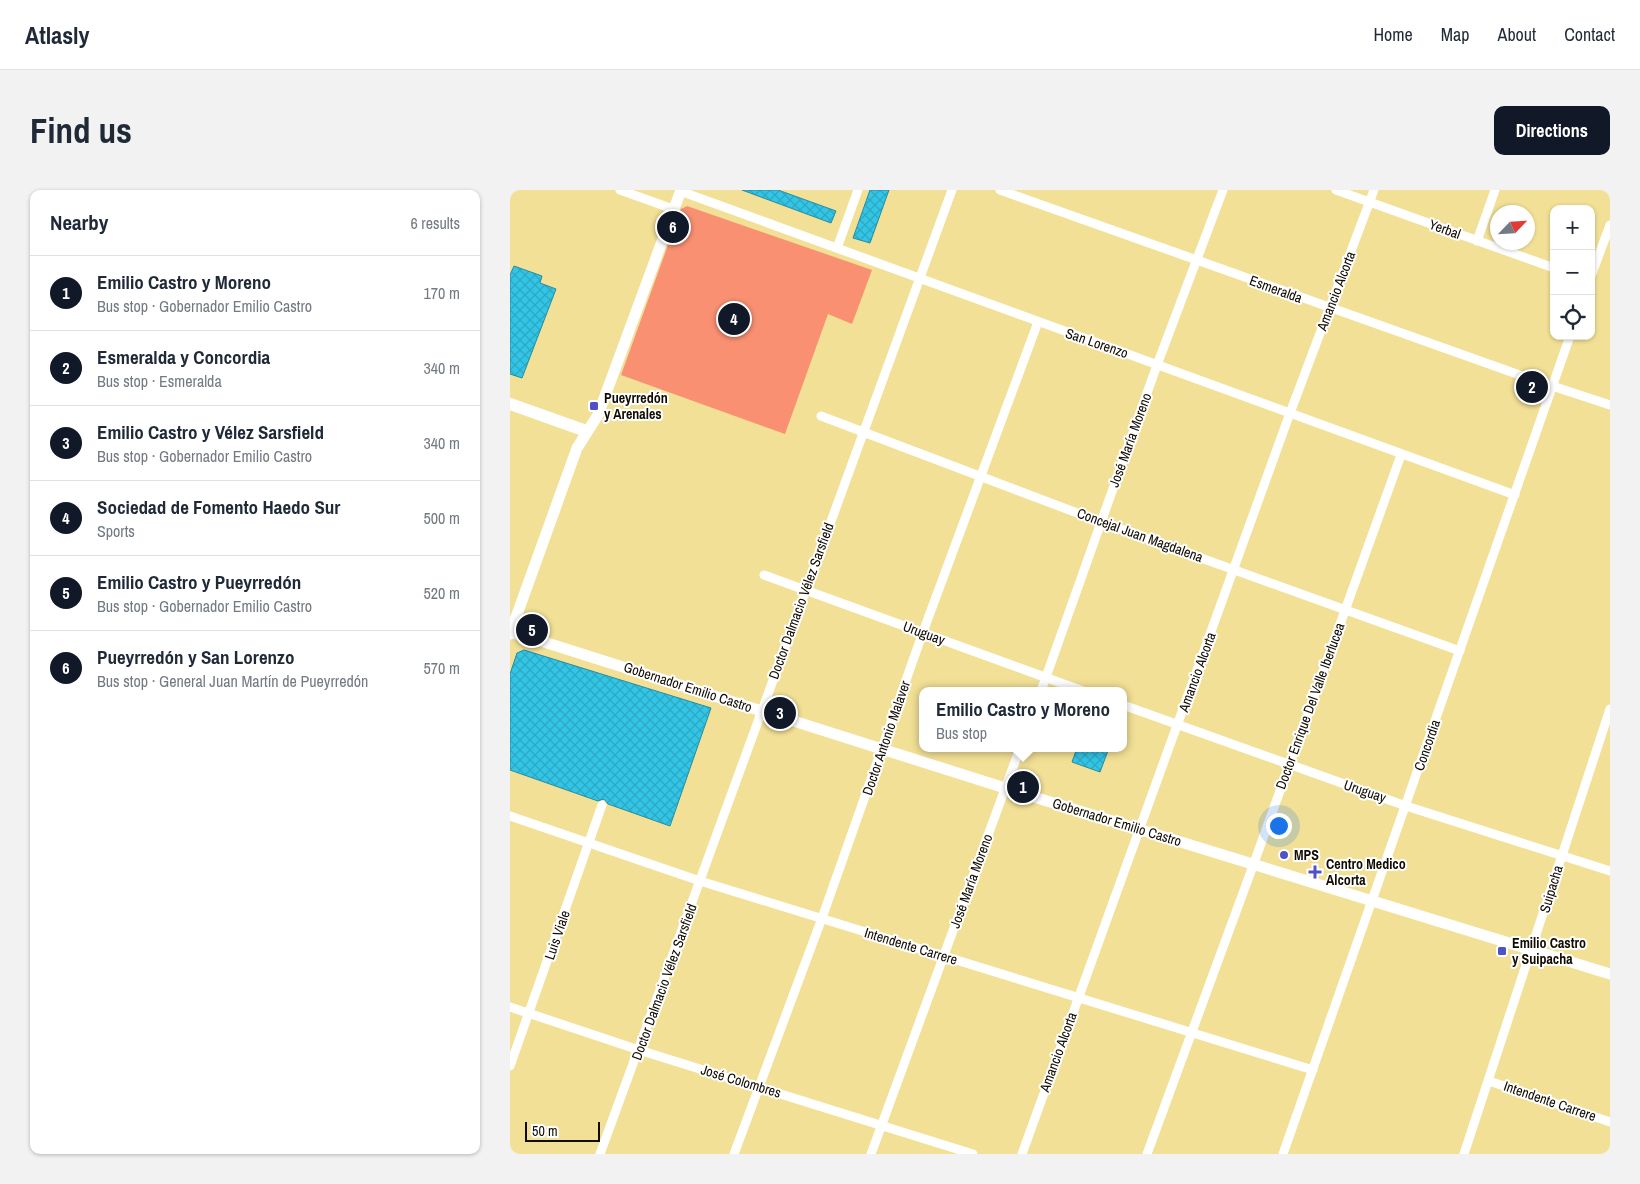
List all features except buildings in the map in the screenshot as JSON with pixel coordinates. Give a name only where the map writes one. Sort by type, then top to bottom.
[{"type":"main road","points":[[510,404],[586,432]]},
{"type":"street","points":[[620,190],[673,210]]},
{"type":"street","points":[[837,248],[858,190]]},
{"type":"street","name":"Doctor Dalmacio Vélez Sarsfield","points":[[600,1154],[952,190]]},
{"type":"street","name":"Esmeralda","points":[[1000,190],[1329,308],[1610,405]]},
{"type":"street","name":"José María Moreno","points":[[1042,687],[1157,365],[1223,190]]},
{"type":"street","name":"Yerbal","points":[[1336,190],[1550,267]]},
{"type":"street","name":"Amancio Alcorta","points":[[1022,1154],[1077,997],[1141,829],[1177,724],[1235,570],[1290,413],[1374,190]]},
{"type":"street","points":[[1477,241],[1495,190]]},
{"type":"street","points":[[510,633],[577,448],[598,415],[680,191]]},
{"type":"street","name":"San Lorenzo","points":[[680,191],[1515,495]]},
{"type":"street","points":[[1595,265],[1610,225]]},
{"type":"street","name":"Doctor Antonio Malaver","points":[[734,1154],[822,918],[883,750],[923,632],[1038,322]]},
{"type":"street","name":"Concordia","points":[[1283,1154],[1569,340]]},
{"type":"street","name":"Concejal Juan Magdalena","points":[[821,416],[1101,522],[1460,651]]},
{"type":"street","name":"Doctor Enrique Del Valle Iberlucea","points":[[1147,1154],[1401,455]]},
{"type":"street","name":"Uruguay","points":[[764,575],[1072,687]]},
{"type":"street","name":"Gobernador Emilio Castro","points":[[510,633],[522,635],[883,750],[1610,974]]},
{"type":"street","name":"Uruguay","points":[[1127,706],[1406,806],[1610,871]]},
{"type":"street","name":"Suipacha","points":[[1464,1154],[1532,949],[1560,855],[1610,709]]},
{"type":"street","name":"José María Moreno","points":[[871,1154],[1018,752]]},
{"type":"street","name":"Luis Viale","points":[[510,1066],[602,805]]},
{"type":"street","name":"Intendente Carrere","points":[[510,816],[589,845],[700,881],[1312,1070]]},
{"type":"street","name":"José Colombres","points":[[510,1007],[639,1050],[760,1086],[973,1154]]},
{"type":"street","name":"Intendente Carrere","points":[[1489,1081],[1610,1122]]},
{"type":"shaded area","points":[[687,206],[872,270],[852,324],[828,314],[785,434],[621,375],[681,209]]},
{"type":"place","name":"Pueyrredón y San Lorenzo","points":[[673,227]]},
{"type":"place","name":"Sociedad de Fomento Haedo Sur","points":[[734,319]]},
{"type":"place","name":"Esmeralda y Concordia","points":[[1532,387]]},
{"type":"place","name":"Pueyrredón y Arenales","points":[[594,406]]},
{"type":"place","name":"Emilio Castro y Pueyrredón","points":[[532,630]]},
{"type":"place","name":"Emilio Castro y Vélez Sarsfield","points":[[780,713]]},
{"type":"place","name":"Emilio Castro y Moreno","points":[[1023,787]]},
{"type":"place","name":"MPS","points":[[1284,855]]},
{"type":"place","name":"Centro Medico Alcorta","points":[[1315,872]]},
{"type":"place","name":"Emilio Castro y Suipacha","points":[[1502,951]]}]
